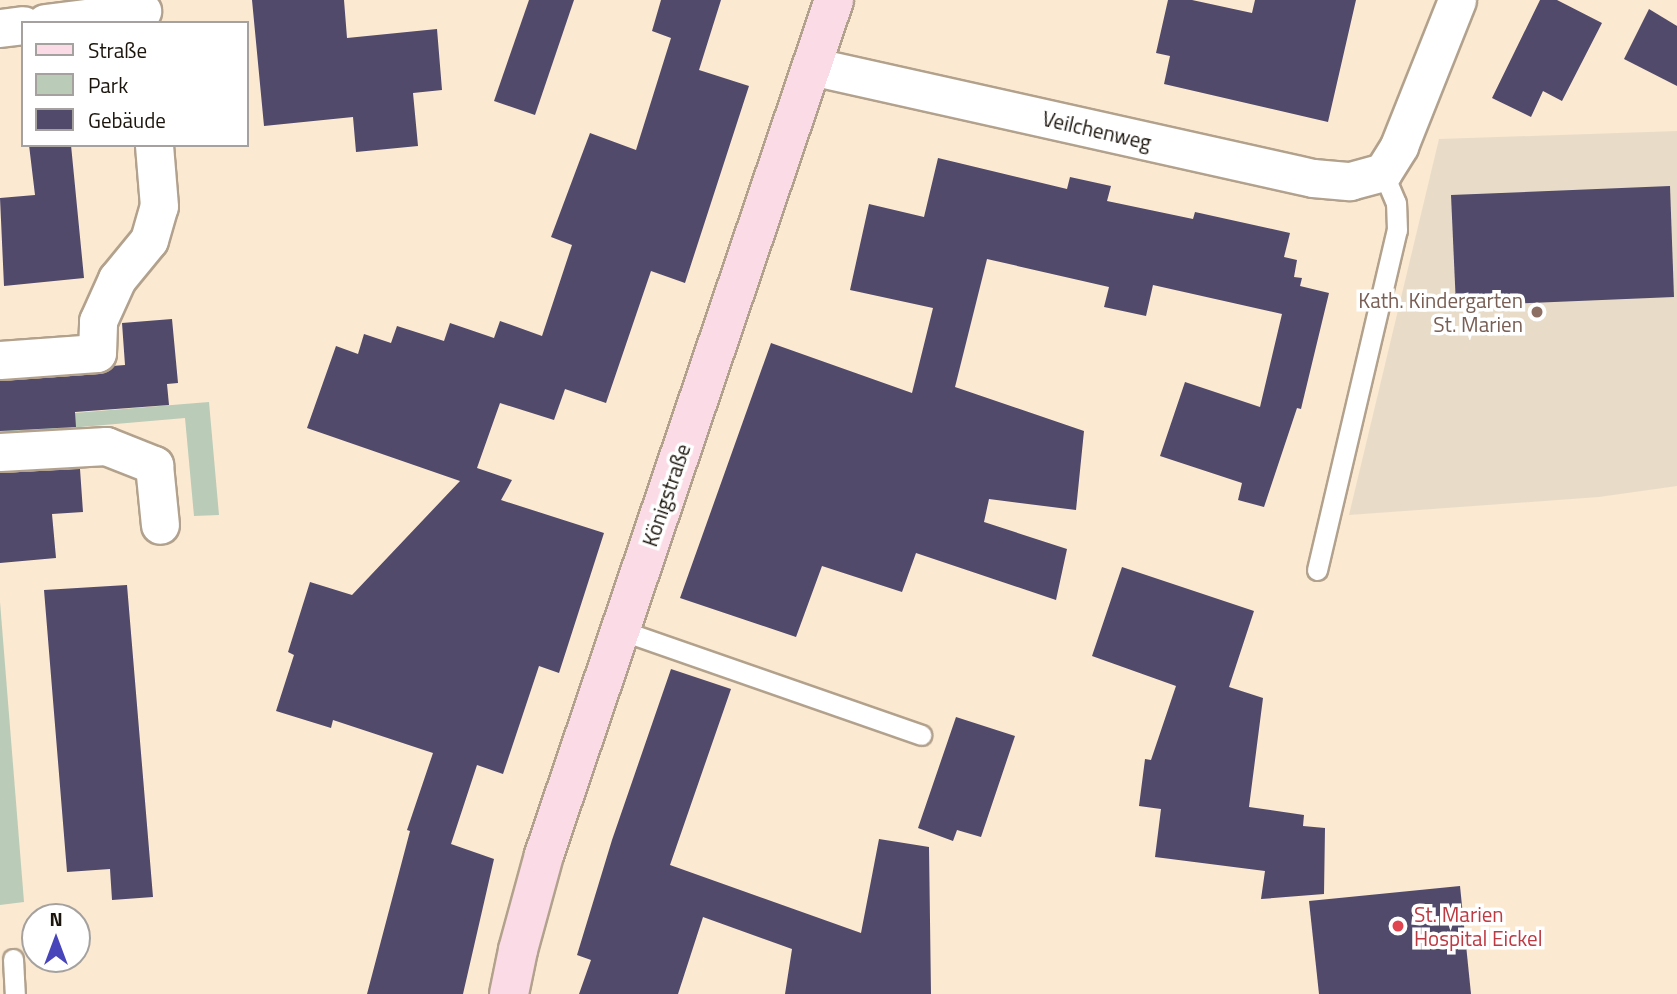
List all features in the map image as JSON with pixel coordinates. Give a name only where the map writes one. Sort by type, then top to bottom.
[{"type":"street","name":"Königstraße","points":[[509,994],[517,950],[544,855],[834,0]]},
{"type":"street","points":[[1383,172],[1399,146],[1457,0]]},
{"type":"street","points":[[61,21],[142,11]]},
{"type":"street","points":[[0,28],[21,25]]},
{"type":"street","name":"Veilchenweg","points":[[811,66],[1312,178],[1350,181],[1383,172]]},
{"type":"street","points":[[0,360],[97,353],[98,321],[117,279],[149,240],[159,206],[154,147]]},
{"type":"street","points":[[0,452],[106,446],[154,465],[160,525]]},
{"type":"lane","points":[[1317,570],[1397,230],[1396,203],[1383,172]]},
{"type":"lane","points":[[620,630],[921,736]]},
{"type":"lane","points":[[13,959],[15,994]]},
{"type":"shaded area","name":"Kath. Kindergarten St. Marien","points":[[1677,131],[1677,486],[1599,497],[1349,515],[1439,139]]},
{"type":"green space","points":[[209,402],[219,515],[194,516],[185,418],[0,434],[0,419]]},
{"type":"green space","points":[[0,602],[24,902],[0,905]]},
{"type":"building","points":[[252,0],[344,0],[347,38],[437,29],[442,90],[413,93],[418,146],[356,152],[353,117],[264,126]]},
{"type":"building","points":[[529,0],[574,0],[535,115],[494,101]]},
{"type":"building","points":[[661,0],[721,0],[699,70],[749,86],[685,283],[651,271],[606,403],[565,389],[554,420],[500,403],[477,468],[512,480],[501,500],[604,533],[559,673],[539,666],[503,774],[477,765],[451,844],[494,859],[463,994],[367,994],[410,831],[407,830],[433,753],[333,720],[331,728],[276,711],[294,655],[288,652],[310,582],[352,595],[460,481],[307,428],[336,346],[358,354],[364,334],[391,343],[397,326],[444,341],[450,323],[494,338],[500,321],[542,336],[572,245],[551,237],[590,133],[636,150],[671,38],[652,31]]},
{"type":"building","points":[[1168,0],[1192,0],[1252,13],[1255,0],[1356,0],[1328,122],[1164,84],[1170,56],[1156,53]]},
{"type":"building","points":[[1540,0],[1557,0],[1602,23],[1562,101],[1543,91],[1531,117],[1492,98]]},
{"type":"building","points":[[1649,9],[1677,26],[1677,86],[1624,59]]},
{"type":"building","points":[[29,147],[71,147],[84,278],[4,286],[0,198],[35,195]]},
{"type":"building","points":[[938,158],[1067,189],[1070,177],[1111,186],[1107,201],[1193,219],[1195,212],[1290,233],[1284,257],[1297,260],[1294,277],[1302,278],[1300,286],[1329,293],[1301,409],[1297,408],[1264,507],[1238,500],[1242,483],[1160,456],[1185,382],[1260,407],[1282,314],[1153,285],[1146,316],[1104,307],[1109,287],[987,259],[955,387],[1084,431],[1076,510],[989,499],[984,522],[1067,549],[1056,600],[916,553],[902,592],[822,566],[796,637],[680,598],[771,343],[912,393],[933,308],[850,290],[869,204],[924,217]]},
{"type":"building","points":[[1670,186],[1674,297],[1456,306],[1451,195]]},
{"type":"building","points":[[172,319],[178,383],[167,384],[169,405],[75,412],[76,427],[0,431],[0,381],[99,374],[112,366],[125,365],[122,323]]},
{"type":"building","points":[[80,469],[83,512],[52,514],[56,558],[0,563],[0,473]]},
{"type":"building","points":[[1122,567],[1254,611],[1229,687],[1263,698],[1249,807],[1304,815],[1303,826],[1325,828],[1324,894],[1261,899],[1265,871],[1155,857],[1161,809],[1139,806],[1145,759],[1151,760],[1176,686],[1092,656]]},
{"type":"building","points":[[127,585],[153,897],[112,900],[110,869],[67,872],[44,590]]},
{"type":"building","points":[[671,669],[731,689],[670,865],[861,933],[879,839],[929,847],[931,994],[785,994],[792,949],[703,917],[678,994],[579,994],[591,960],[577,955],[612,840]]},
{"type":"building","points":[[956,717],[1015,736],[981,837],[957,830],[953,841],[918,828]]},
{"type":"building","name":"St. Marien Hospital Eickel","points":[[1460,886],[1471,994],[1319,994],[1309,901]]},
{"type":"place","name":"Kath. Kindergarten St. Marien","points":[[1537,312]]},
{"type":"place","name":"St. Marien Hospital Eickel","points":[[1398,926]]}]
